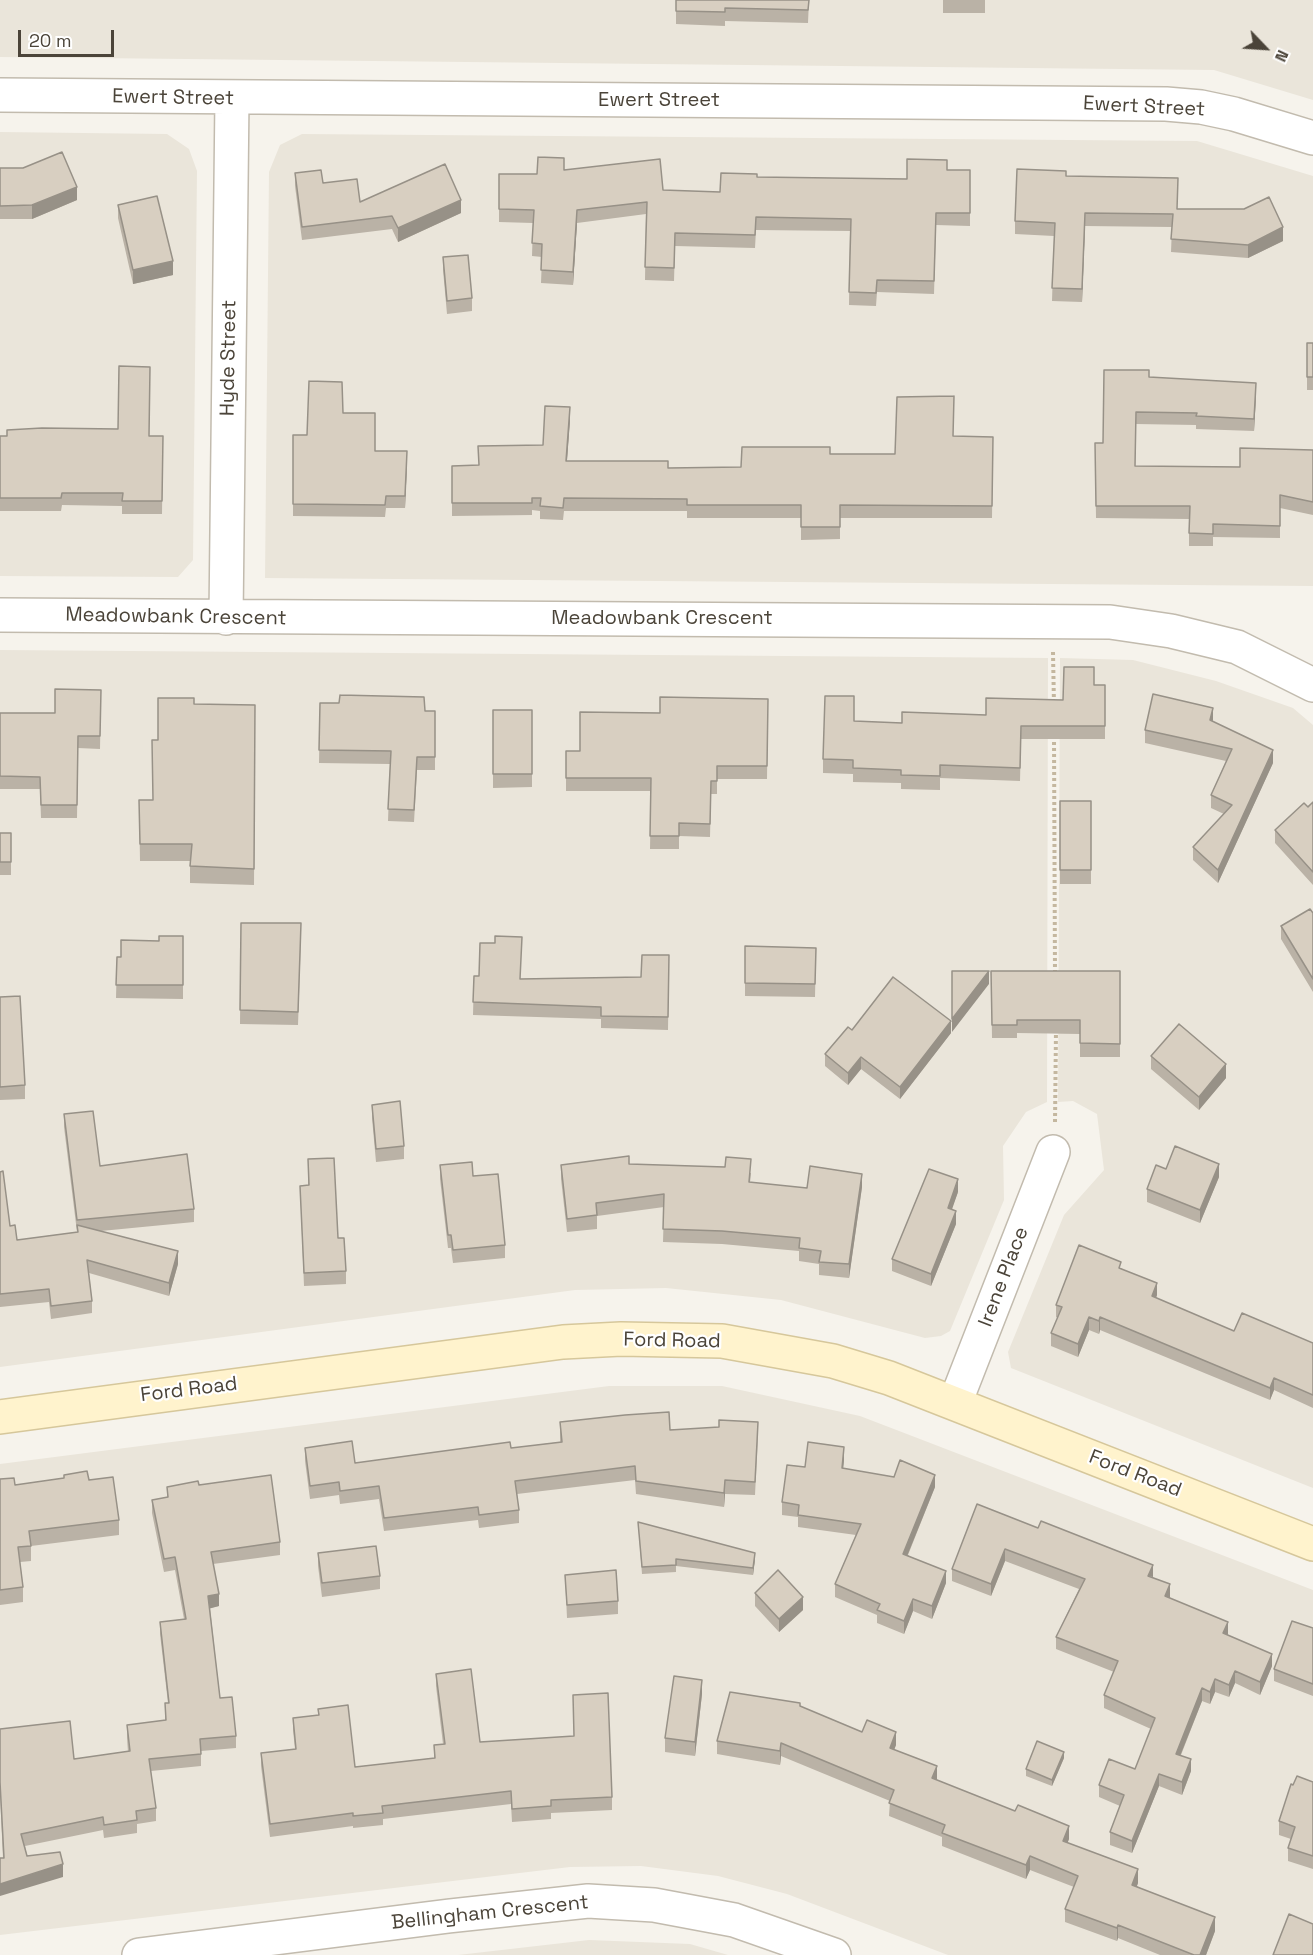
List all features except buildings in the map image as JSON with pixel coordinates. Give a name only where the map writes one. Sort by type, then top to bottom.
[{"type":"street","name":"Ewert Street","points":[[0,95],[1166,104],[1201,106],[1313,138]]},
{"type":"street","name":"Hyde Street","points":[[226,618],[232,98]]},
{"type":"street","name":"Meadowbank Crescent","points":[[0,615],[1110,622],[1172,631],[1237,647],[1313,685]]},
{"type":"street","name":"Irene Place","points":[[955,1403],[1053,1152]]},
{"type":"street","name":"Ford Road","points":[[0,1417],[563,1342],[621,1339],[722,1341],[833,1361],[955,1403],[1313,1544]]},
{"type":"street","name":"Bellingham Crescent","points":[[139,1955],[588,1901],[654,1905],[735,1920],[834,1955]]},
{"type":"path","points":[[1053,622],[1054,710]]},
{"type":"path","points":[[1054,733],[1055,980]]},
{"type":"path","points":[[1053,1152],[1056,1109],[1056,1027]]},
{"type":"shaded area","points":[[0,0],[1313,0],[1313,100],[1214,70],[0,57]]},
{"type":"shaded area","points":[[0,132],[167,134],[189,149],[197,171],[193,560],[178,577],[0,576]]},
{"type":"shaded area","points":[[302,134],[1197,141],[1313,176],[1313,586],[265,578],[269,172],[280,145]]},
{"type":"shaded area","points":[[0,650],[1048,658],[1047,1102],[1026,1112],[1003,1146],[1004,1200],[950,1331],[941,1336],[925,1338],[781,1300],[666,1288],[575,1290],[0,1367]]},
{"type":"shaded area","points":[[1060,658],[1133,660],[1216,681],[1293,708],[1313,725],[1313,1488],[1011,1368],[1008,1352],[1064,1215],[1104,1170],[1097,1114],[1073,1101],[1058,1102]]},
{"type":"shaded area","points":[[609,1386],[722,1386],[860,1416],[1313,1590],[1313,1955],[948,1955],[787,1894],[718,1876],[641,1866],[570,1867],[0,1935],[0,1464]]},
{"type":"shaded area","points":[[589,1940],[690,1944],[728,1955],[458,1955]]}]
